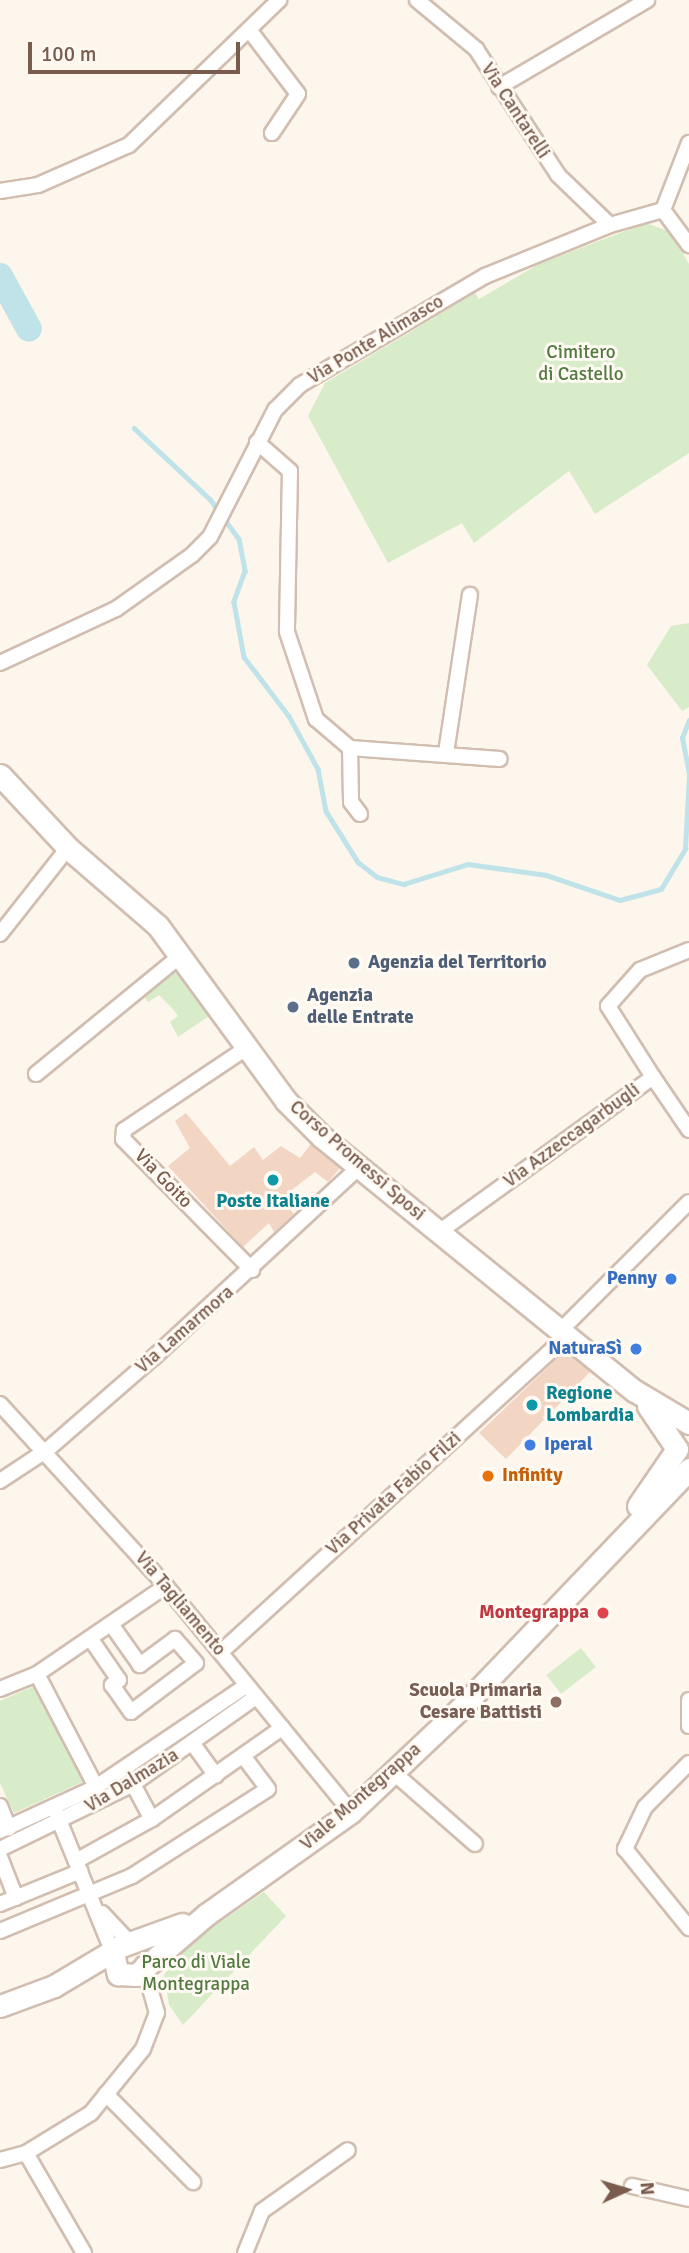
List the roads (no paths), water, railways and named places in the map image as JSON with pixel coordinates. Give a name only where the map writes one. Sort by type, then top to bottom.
[{"type":"main road","name":"Corso Promessi Sposi","points":[[0,775],[68,848],[132,898],[180,956],[245,1049],[286,1101],[359,1167],[635,1391],[689,1424]]},
{"type":"main road","name":"Corso Promessi Sposi","points":[[635,1391],[683,1455]]},
{"type":"main road","name":"Viale Montegrappa","points":[[559,1603],[683,1455],[678,1433],[689,1424]]},
{"type":"main road","name":"Viale Montegrappa","points":[[0,2006],[127,1963],[207,1914],[351,1812],[689,1469]]},
{"type":"street","points":[[0,191],[38,185],[129,145],[250,31],[279,0]]},
{"type":"street","name":"Via Cantarelli","points":[[417,0],[476,49],[558,175],[610,225]]},
{"type":"street","points":[[499,87],[647,0]]},
{"type":"street","points":[[250,31],[298,94],[272,132]]},
{"type":"street","points":[[689,143],[677,167],[663,210],[689,245]]},
{"type":"street","points":[[677,167],[689,178]]},
{"type":"street","name":"Via Ponte Alimasco","points":[[0,663],[116,609],[210,537],[275,410],[300,385],[485,276],[610,225],[663,210]]},
{"type":"street","points":[[257,442],[290,471],[286,632],[303,695],[335,741],[350,748],[500,759]]},
{"type":"street","points":[[446,753],[470,595]]},
{"type":"street","points":[[350,748],[351,802],[360,814]]},
{"type":"street","points":[[0,933],[68,848]]},
{"type":"street","points":[[653,1077],[608,1006],[640,970],[689,950]]},
{"type":"street","points":[[36,1074],[180,956]]},
{"type":"street","name":"Via Goito","points":[[245,1049],[124,1130],[123,1139],[252,1270]]},
{"type":"street","name":"Via Azzeccagarbugli","points":[[439,1232],[653,1077],[689,1130]]},
{"type":"street","name":"Via Lamarmora","points":[[0,1481],[47,1450],[252,1270],[359,1167]]},
{"type":"street","name":"Via Privata Fabio Filzi","points":[[221,1652],[564,1334],[689,1202]]},
{"type":"street","name":"Via Tagliamento","points":[[0,1404],[47,1450],[166,1586],[351,1812]]},
{"type":"street","points":[[0,1689],[37,1674],[166,1586]]},
{"type":"street","points":[[90,1638],[119,1680],[112,1685],[131,1712],[196,1663],[175,1639],[140,1665],[111,1624]]},
{"type":"street","points":[[37,1674],[96,1787]]},
{"type":"street","name":"Via Dalmazia","points":[[0,1849],[61,1823],[133,1784],[194,1744],[251,1692]]},
{"type":"street","name":"Via Dalmazia","points":[[4,1829],[96,1787],[251,1692]]},
{"type":"street","points":[[689,1700],[689,1726]]},
{"type":"street","points":[[0,1904],[79,1866],[244,1758],[282,1728]]},
{"type":"street","points":[[194,1744],[216,1776]]},
{"type":"street","points":[[0,1931],[94,1901],[175,1852],[268,1789],[244,1758]]},
{"type":"street","points":[[689,1763],[645,1807],[625,1849],[689,1928]]},
{"type":"street","points":[[393,1772],[475,1844]]},
{"type":"street","points":[[133,1784],[152,1819]]},
{"type":"street","points":[[0,1806],[4,1829]]},
{"type":"street","points":[[0,2160],[26,2153],[91,2113],[146,2042],[156,2024],[155,2001],[127,1963],[94,1901],[54,1808]]},
{"type":"street","points":[[0,1857],[16,1898]]},
{"type":"street","points":[[106,2094],[193,2182]]},
{"type":"street","points":[[245,2253],[262,2211],[348,2150]]},
{"type":"street","points":[[26,2153],[84,2253]]},
{"type":"street","points":[[632,2186],[689,2199]]},
{"type":"waterway","points":[[0,276],[29,329]]},
{"type":"waterway","points":[[134,428],[210,499],[239,539],[245,571],[234,602],[244,657],[289,716],[318,769],[326,811],[358,862],[377,877],[404,884],[468,864],[546,875],[620,900],[661,889],[685,849],[689,774],[682,738],[689,720]]},
{"type":"place","name":"Agenzia del Territorio","points":[[354,963]]},
{"type":"place","name":"Agenzia delle Entrate","points":[[293,1007]]},
{"type":"place","name":"Poste Italiane","points":[[273,1180]]},
{"type":"place","name":"Penny","points":[[671,1279]]},
{"type":"place","name":"NaturaSì","points":[[636,1349]]},
{"type":"place","name":"Regione Lombardia","points":[[532,1405]]},
{"type":"place","name":"Iperal","points":[[530,1445]]},
{"type":"place","name":"Infinity","points":[[488,1476]]},
{"type":"place","name":"Montegrappa","points":[[603,1613]]},
{"type":"place","name":"Scuola Primaria Cesare Battisti","points":[[556,1702]]},
{"type":"park label","name":"Cimitero di Castello","points":[[581,364]]},
{"type":"park label","name":"Parco di Viale Montegrappa","points":[[196,1974]]}]
